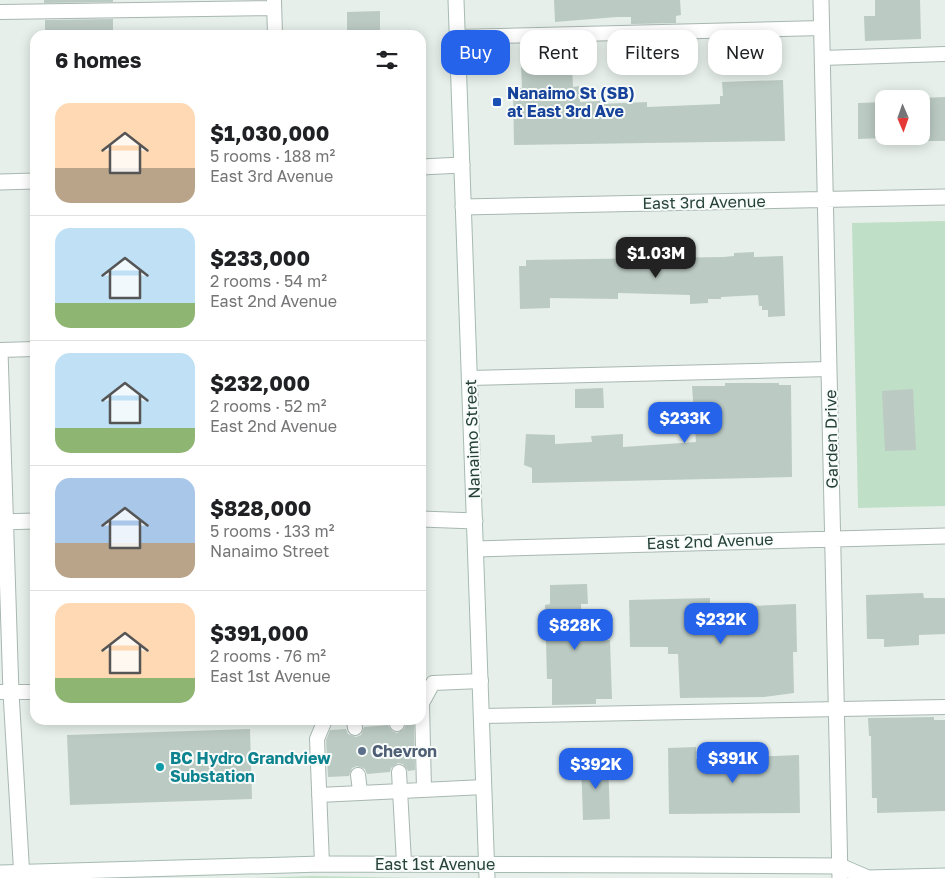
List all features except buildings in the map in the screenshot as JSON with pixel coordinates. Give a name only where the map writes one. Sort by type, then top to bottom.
[{"type":"street","name":"Nanaimo Street","points":[[456,0],[457,30]]},
{"type":"street","name":"Garden Drive","points":[[821,0],[840,872]]},
{"type":"street","name":"Nanaimo Street","points":[[458,75],[487,871]]},
{"type":"street","points":[[426,167],[462,165]]},
{"type":"street","points":[[0,182],[30,180]]},
{"type":"street","name":"East 3rd Avenue","points":[[463,207],[945,197]]},
{"type":"street","points":[[0,351],[6,693],[22,875]]},
{"type":"street","points":[[426,519],[475,521]]},
{"type":"street","points":[[3,521],[30,521]]},
{"type":"street","name":"East 2nd Avenue","points":[[476,549],[945,536]]},
{"type":"street","name":"East 1st Avenue","points":[[0,873],[22,875],[322,864],[404,863],[487,871],[840,872],[868,878],[945,876]]},
{"type":"lane","points":[[0,12],[274,4],[275,30]]},
{"type":"lane","points":[[510,36],[822,28]]},
{"type":"lane","points":[[822,58],[945,54]]},
{"type":"lane","points":[[0,351],[30,350]]},
{"type":"lane","points":[[470,378],[829,370]]},
{"type":"lane","points":[[426,697],[433,683],[481,682]]},
{"type":"lane","points":[[6,693],[30,692]]},
{"type":"lane","points":[[482,716],[945,707]]},
{"type":"lane","points":[[322,864],[317,739],[323,725]]},
{"type":"lane","points":[[422,725],[424,789]]},
{"type":"lane","points":[[400,772],[404,863]]},
{"type":"lane","points":[[358,775],[360,791]]},
{"type":"lane","points":[[319,795],[360,791],[484,787]]},
{"type":"green space","points":[[945,221],[945,506],[858,508],[852,223]]},
{"type":"green space","points":[[313,876],[421,878],[253,878]]},
{"type":"place","name":"Nanaimo St (SB) at East 3rd Ave","points":[[497,102]]},
{"type":"place","name":"Chevron","points":[[362,751]]},
{"type":"place","name":"BC Hydro Grandview Substation","points":[[160,767]]}]
